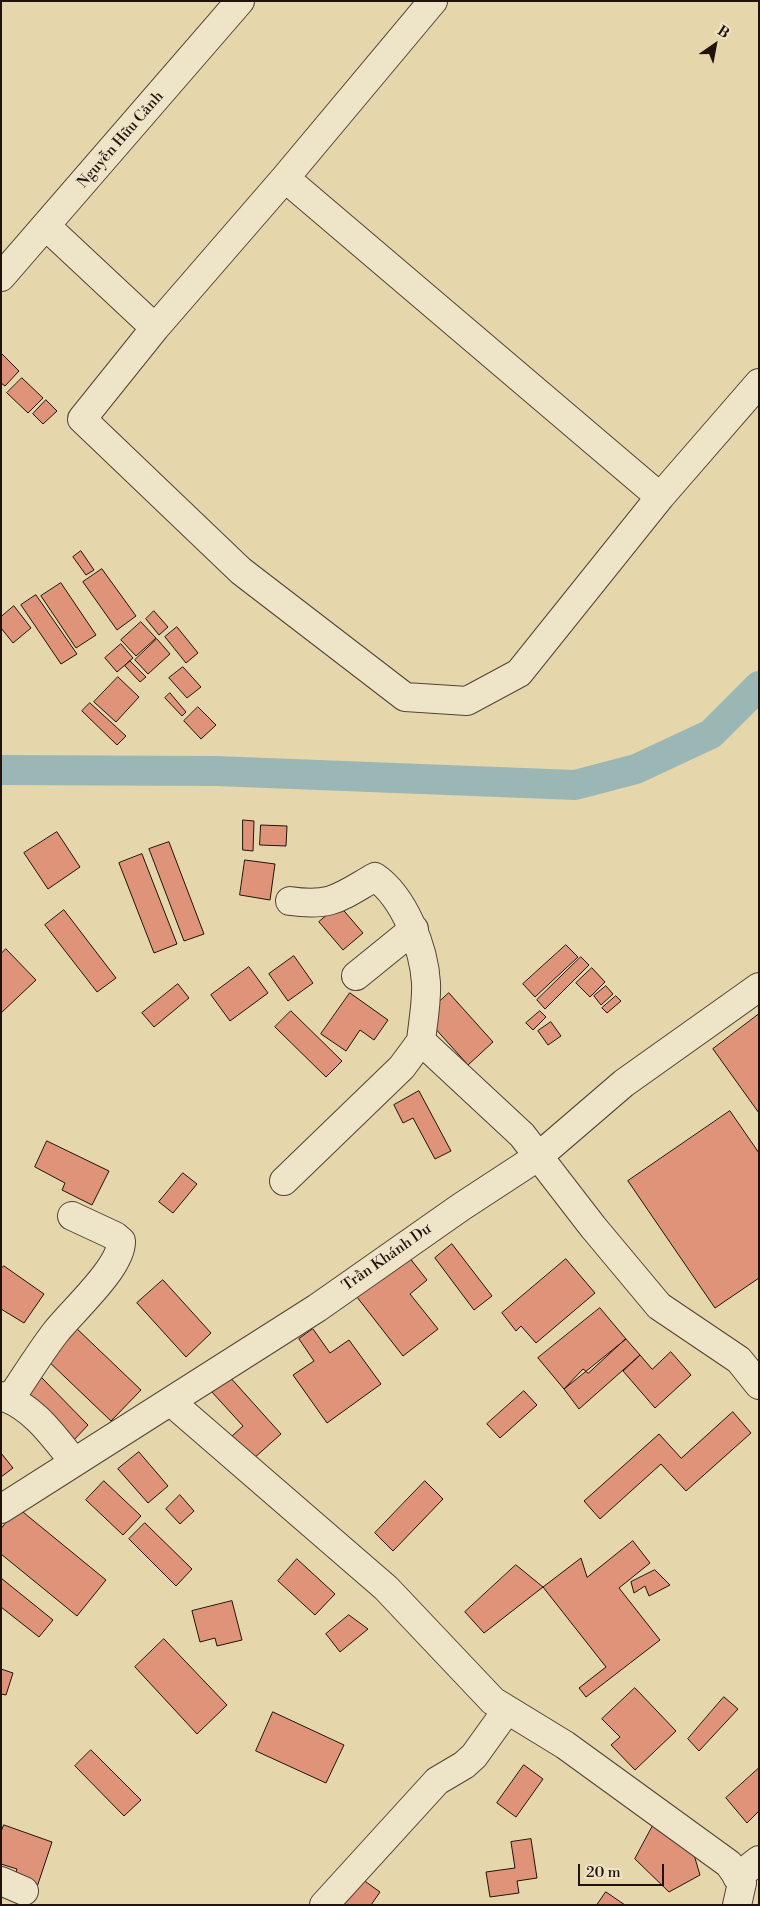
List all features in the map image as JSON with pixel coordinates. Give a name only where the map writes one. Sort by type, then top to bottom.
[{"type":"street","name":"Nguyễn Hữu Cảnh","points":[[1,277],[47,227],[240,1]]},
{"type":"street","points":[[433,1],[285,178],[155,328],[82,418],[240,571],[404,697],[467,701],[518,673],[660,497],[759,383]]},
{"type":"street","points":[[285,178],[660,497]]},
{"type":"street","points":[[47,227],[155,328]]},
{"type":"street","points":[[284,1181],[402,1067],[421,1041],[426,982],[414,929],[386,885],[375,877],[334,900],[314,904],[290,901]]},
{"type":"street","points":[[356,976],[414,929]]},
{"type":"street","name":"Trần Khánh Dư","points":[[1,1509],[317,1308],[461,1207],[538,1156],[624,1083],[759,987]]},
{"type":"street","points":[[421,1041],[522,1135],[593,1227],[659,1306],[739,1360],[759,1385]]},
{"type":"street","points":[[72,1216],[115,1236],[121,1241],[121,1250],[110,1268],[55,1333],[6,1398],[24,1406],[74,1462]]},
{"type":"street","points":[[171,1402],[386,1588],[493,1701],[565,1745],[729,1864],[742,1883],[737,1905]]},
{"type":"street","points":[[324,1905],[437,1781],[464,1765],[474,1756],[507,1710]]},
{"type":"street","points":[[737,1877],[759,1860]]},
{"type":"building","points":[[1,353],[19,371],[5,386],[1,383]]},
{"type":"building","points":[[22,378],[43,398],[28,413],[7,393]]},
{"type":"building","points":[[46,400],[57,411],[43,424],[33,414]]},
{"type":"building","points":[[81,551],[94,570],[86,575],[73,557]]},
{"type":"building","points":[[102,569],[136,616],[117,630],[83,582]]},
{"type":"building","points":[[61,583],[96,635],[76,648],[41,596]]},
{"type":"building","points":[[36,595],[77,654],[61,664],[21,605]]},
{"type":"building","points":[[14,606],[31,628],[13,643],[1,628],[1,617]]},
{"type":"building","points":[[154,611],[168,627],[159,635],[146,619]]},
{"type":"building","points":[[141,622],[156,638],[136,656],[121,640]]},
{"type":"building","points":[[177,627],[198,653],[186,663],[165,637]]},
{"type":"building","points":[[157,639],[170,654],[148,674],[135,660]]},
{"type":"building","points":[[121,644],[133,658],[117,672],[105,658]]},
{"type":"building","points":[[130,661],[146,677],[140,682],[125,666]]},
{"type":"building","points":[[183,667],[201,687],[187,698],[169,678]]},
{"type":"building","points":[[118,677],[139,697],[116,722],[94,702]]},
{"type":"building","points":[[170,693],[186,712],[182,716],[165,698]]},
{"type":"building","points":[[90,703],[126,736],[117,745],[82,711]]},
{"type":"building","points":[[198,707],[216,725],[201,739],[184,721]]},
{"type":"building","points":[[243,820],[254,821],[253,851],[243,850]]},
{"type":"building","points":[[261,825],[287,826],[286,846],[260,845]]},
{"type":"building","points":[[57,832],[80,867],[48,889],[24,853]]},
{"type":"building","points":[[169,842],[204,934],[184,941],[149,849]]},
{"type":"building","points":[[142,854],[177,944],[154,953],[119,863]]},
{"type":"building","points":[[245,860],[275,864],[270,900],[240,895]]},
{"type":"building","points":[[339,905],[363,933],[343,950],[319,922]]},
{"type":"building","points":[[64,910],[116,978],[97,992],[45,925]]},
{"type":"building","points":[[566,945],[578,957],[535,997],[523,984]]},
{"type":"building","points":[[6,949],[36,980],[1,1013],[1,954]]},
{"type":"building","points":[[294,956],[313,983],[288,1001],[269,974]]},
{"type":"building","points":[[581,957],[589,965],[545,1009],[537,1000]]},
{"type":"building","points":[[249,967],[268,993],[230,1021],[211,995]]},
{"type":"building","points":[[592,968],[605,982],[590,997],[576,983]]},
{"type":"building","points":[[178,984],[189,998],[154,1027],[142,1013]]},
{"type":"building","points":[[606,986],[613,994],[601,1005],[594,996]]},
{"type":"building","points":[[350,993],[388,1020],[374,1040],[360,1030],[346,1051],[321,1034]]},
{"type":"building","points":[[449,993],[493,1042],[468,1065],[424,1016]]},
{"type":"building","points":[[616,996],[621,1001],[607,1013],[602,1008]]},
{"type":"building","points":[[291,1011],[342,1061],[326,1077],[275,1027]]},
{"type":"building","points":[[540,1011],[546,1017],[533,1030],[526,1023]]},
{"type":"building","points":[[759,1014],[759,1113],[713,1049]]},
{"type":"building","points":[[551,1022],[561,1036],[548,1045],[538,1031]]},
{"type":"building","points":[[419,1091],[451,1151],[435,1159],[413,1118],[403,1123],[394,1105]]},
{"type":"building","points":[[730,1111],[759,1153],[759,1278],[715,1308],[628,1181]]},
{"type":"building","points":[[47,1141],[109,1171],[92,1205],[62,1190],[65,1183],[35,1167]]},
{"type":"building","points":[[183,1173],[197,1184],[173,1213],[159,1202]]},
{"type":"building","points":[[452,1244],[492,1296],[474,1310],[435,1258]]},
{"type":"building","points":[[405,1252],[427,1280],[410,1294],[438,1329],[403,1356],[353,1292]]},
{"type":"building","points":[[566,1259],[595,1293],[536,1343],[521,1326],[516,1331],[502,1313]]},
{"type":"building","points":[[4,1266],[44,1294],[24,1323],[1,1309],[1,1269]]},
{"type":"building","points":[[163,1280],[211,1333],[186,1357],[137,1303]]},
{"type":"building","points":[[600,1308],[626,1339],[564,1389],[538,1358]]},
{"type":"building","points":[[74,1326],[141,1390],[111,1421],[44,1357]]},
{"type":"building","points":[[313,1329],[330,1353],[349,1340],[381,1384],[327,1423],[293,1375],[314,1361],[299,1339]]},
{"type":"building","points":[[626,1339],[640,1355],[579,1409],[564,1389],[583,1369],[588,1373]]},
{"type":"building","points":[[671,1352],[691,1375],[655,1408],[623,1371],[640,1355],[652,1369]]},
{"type":"building","points":[[228,1375],[281,1434],[253,1459],[232,1436],[243,1426],[211,1391]]},
{"type":"building","points":[[42,1378],[88,1425],[73,1441],[26,1393]]},
{"type":"building","points":[[524,1391],[537,1405],[500,1438],[487,1424]]},
{"type":"building","points":[[733,1412],[751,1433],[686,1491],[661,1464],[600,1519],[584,1501],[659,1434],[681,1458]]},
{"type":"building","points":[[139,1452],[168,1486],[148,1503],[118,1469]]},
{"type":"building","points":[[1,1453],[13,1468],[1,1477]]},
{"type":"building","points":[[104,1481],[141,1516],[123,1535],[86,1500]]},
{"type":"building","points":[[425,1481],[443,1499],[393,1551],[375,1533]]},
{"type":"building","points":[[180,1495],[194,1511],[180,1524],[166,1509]]},
{"type":"building","points":[[18,1508],[106,1580],[77,1616],[1,1554],[1,1529]]},
{"type":"building","points":[[145,1523],[192,1569],[176,1586],[129,1539]]},
{"type":"building","points":[[633,1541],[650,1563],[619,1588],[660,1640],[586,1697],[579,1688],[606,1667],[543,1587],[581,1558],[587,1577]]},
{"type":"building","points":[[297,1559],[335,1594],[315,1615],[278,1581]]},
{"type":"building","points":[[516,1565],[543,1587],[484,1633],[465,1612]]},
{"type":"building","points":[[655,1570],[670,1585],[649,1596],[645,1586],[634,1593],[631,1582]]},
{"type":"building","points":[[1,1578],[53,1620],[39,1637],[1,1607]]},
{"type":"building","points":[[232,1601],[242,1640],[217,1646],[215,1638],[200,1642],[192,1611]]},
{"type":"building","points":[[349,1615],[368,1629],[340,1652],[326,1634]]},
{"type":"building","points":[[164,1639],[227,1705],[197,1734],[135,1667]]},
{"type":"building","points":[[1,1669],[13,1673],[6,1695],[1,1694]]},
{"type":"building","points":[[635,1688],[676,1731],[635,1770],[611,1745],[620,1737],[602,1719]]},
{"type":"building","points":[[724,1697],[738,1709],[699,1751],[688,1739]]},
{"type":"building","points":[[273,1712],[344,1745],[326,1783],[256,1751]]},
{"type":"building","points":[[91,1750],[141,1800],[124,1816],[75,1766]]},
{"type":"building","points":[[524,1765],[543,1779],[516,1817],[497,1803]]},
{"type":"building","points":[[759,1768],[759,1811],[747,1823],[726,1798]]},
{"type":"building","points":[[657,1818],[692,1848],[700,1875],[669,1892],[635,1859]]},
{"type":"building","points":[[4,1825],[52,1842],[35,1893],[12,1884],[17,1869],[1,1864],[1,1832]]},
{"type":"building","points":[[531,1839],[537,1878],[517,1881],[519,1893],[490,1897],[486,1872],[515,1868],[511,1842]]},
{"type":"building","points":[[355,1874],[380,1892],[371,1905],[334,1905]]},
{"type":"building","points":[[606,1892],[625,1905],[597,1905]]},
{"type":"waterway","points":[[1,770],[216,771],[575,785],[636,769],[711,734],[759,686]]}]
